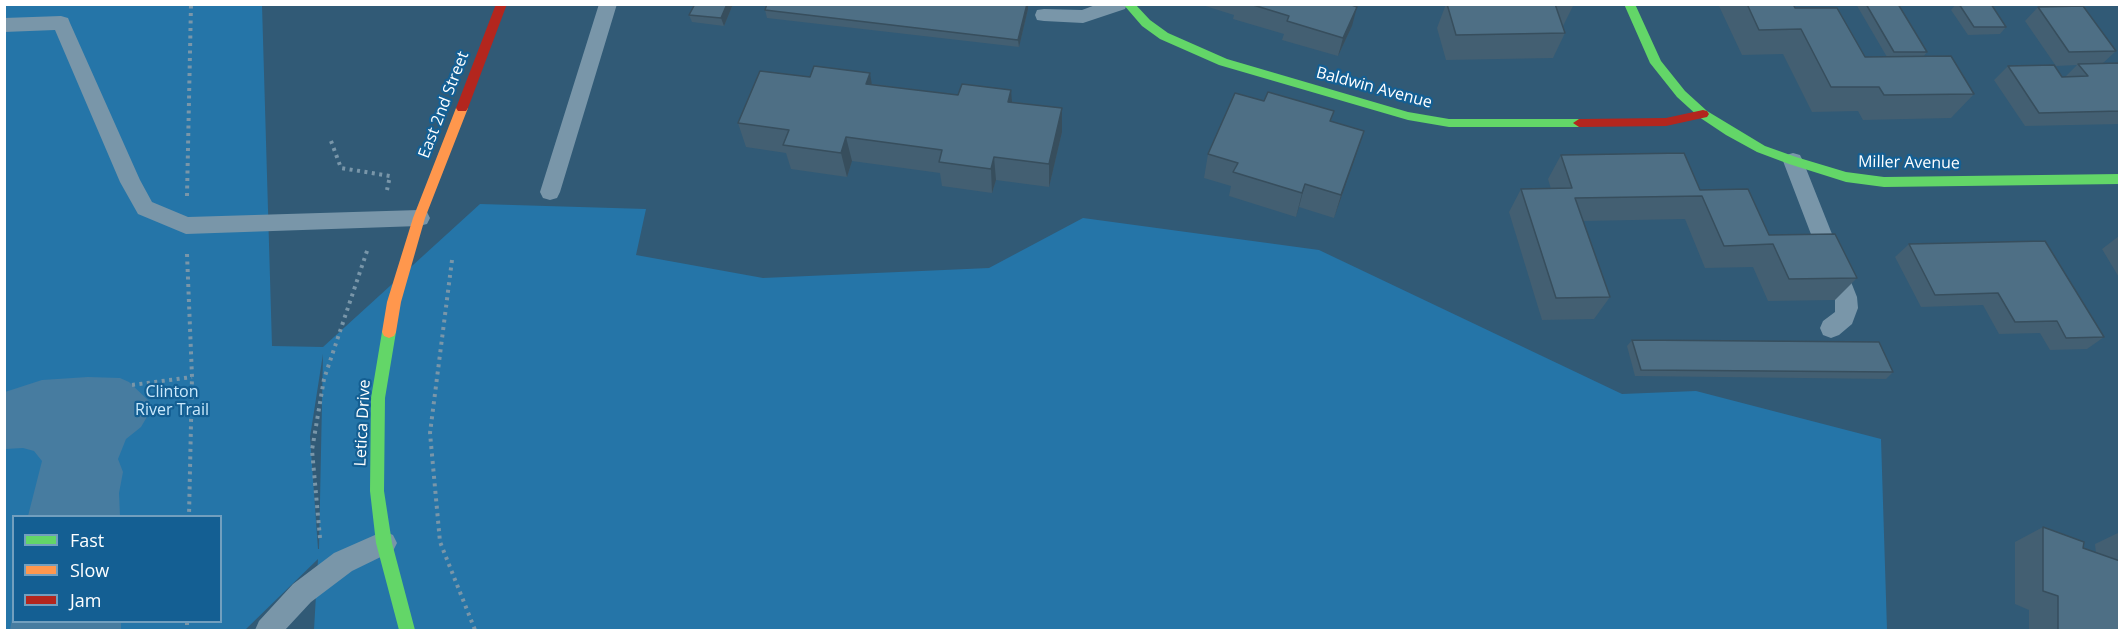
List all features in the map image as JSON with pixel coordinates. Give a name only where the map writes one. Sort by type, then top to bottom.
[{"type":"street","name":"East 2nd Street","points":[[419,218],[502,4]]},
{"type":"street","name":"Baldwin Avenue","points":[[1128,4],[1146,23],[1164,36],[1223,62],[1408,116],[1449,123],[1539,124],[1666,122],[1703,114]]},
{"type":"street","name":"Miller Avenue","points":[[1629,4],[1656,63],[1681,94],[1703,114],[1761,149],[1792,161],[1846,177],[1884,182],[2120,179]]},
{"type":"street","name":"Letica Drive","points":[[407,630],[384,543],[377,491],[378,398],[394,302],[419,218]]},
{"type":"lane","points":[[550,192],[608,4]]},
{"type":"lane","points":[[1044,15],[1083,17],[1118,4]]},
{"type":"lane","points":[[4,25],[61,23],[130,182],[145,208],[186,226],[419,218]]},
{"type":"lane","points":[[1792,161],[1845,297],[1847,308],[1844,317],[1831,328]]},
{"type":"lane","points":[[268,630],[302,593],[342,562],[384,543]]},
{"type":"path","points":[[189,515],[192,377],[186,226],[191,4]]},
{"type":"path","points":[[327,574],[321,548],[312,450],[324,379],[379,218],[390,176],[341,168],[331,141]]},
{"type":"path","points":[[452,260],[430,433],[440,542],[475,630]]},
{"type":"path","points":[[132,385],[192,377]]},
{"type":"green space","name":"Clinton River Trail","points":[[4,5],[262,5],[272,346],[323,347],[480,204],[646,209],[636,255],[763,278],[989,268],[1083,218],[1319,250],[1622,394],[1696,391],[1881,439],[1887,630],[314,630],[318,559],[245,630],[5,630]],"holes":[[[323,354],[319,549],[310,437]]]},
{"type":"shaded area","points":[[88,377],[120,378],[129,382],[150,402],[151,410],[141,427],[126,439],[118,459],[123,472],[119,493],[120,515],[28,515],[42,461],[34,451],[23,448],[5,449],[5,392],[42,380]]},
{"type":"shaded area","points":[[12,619],[12,623],[121,623],[121,630],[10,630]]},
{"type":"building","points":[[695,4],[727,4],[721,18],[689,15]]},
{"type":"building","points":[[767,4],[1027,4],[1018,40],[765,10]]},
{"type":"building","points":[[1250,4],[1349,4],[1357,7],[1343,38],[1287,21],[1289,16]]},
{"type":"building","points":[[1447,4],[1555,4],[1565,33],[1456,35]]},
{"type":"building","points":[[1747,4],[1793,4],[1795,8],[1837,8],[1865,57],[1951,56],[1974,94],[1884,95],[1879,87],[1831,87],[1801,29],[1759,30]]},
{"type":"building","points":[[1866,4],[1898,4],[1927,52],[1894,52]]},
{"type":"building","points":[[1959,4],[1991,4],[2006,27],[1974,27]]},
{"type":"building","points":[[2083,6],[2116,51],[2069,52],[2038,7]]},
{"type":"building","points":[[2120,63],[2120,111],[2039,113],[2008,66],[2054,65],[2062,77],[2088,76],[2078,64]]},
{"type":"building","points":[[814,66],[870,73],[866,84],[958,95],[962,84],[1011,90],[1008,102],[1062,108],[1049,164],[994,157],[991,169],[939,162],[942,150],[846,137],[841,153],[783,145],[789,130],[738,123],[760,71],[810,77]]},
{"type":"building","points":[[1268,92],[1334,111],[1330,121],[1364,131],[1341,195],[1305,184],[1302,193],[1233,172],[1238,163],[1208,154],[1235,93],[1264,101]]},
{"type":"building","points":[[1684,153],[1700,190],[1748,189],[1769,235],[1835,234],[1857,278],[1789,279],[1773,244],[1724,246],[1702,196],[1575,198],[1610,297],[1556,298],[1521,189],[1572,188],[1561,155]]},
{"type":"building","points":[[2045,241],[2104,337],[2066,338],[2057,321],[2015,322],[1998,293],[1935,295],[1909,244]]},
{"type":"building","points":[[1632,340],[1879,342],[1893,372],[1641,370]]},
{"type":"building","points":[[2043,527],[2084,542],[2083,548],[2120,561],[2120,630],[2058,630],[2058,596],[2043,591]]},
{"type":"traffic: fast","points":[[1128,4],[1146,23],[1164,36],[1223,62],[1408,116],[1449,123],[1579,123]]},
{"type":"traffic: fast","points":[[1629,4],[1656,63],[1681,94],[1703,114],[1730,132],[1761,149],[1793,161],[1846,177],[1884,182],[2120,179]]},
{"type":"traffic: fast","points":[[389,332],[378,398],[377,491],[384,543],[407,630]]},
{"type":"traffic: slow","points":[[389,332],[394,302],[419,218],[462,108]]},
{"type":"traffic: jam","points":[[462,108],[502,4]]},
{"type":"traffic: jam","points":[[1579,123],[1666,122],[1703,114]]}]
